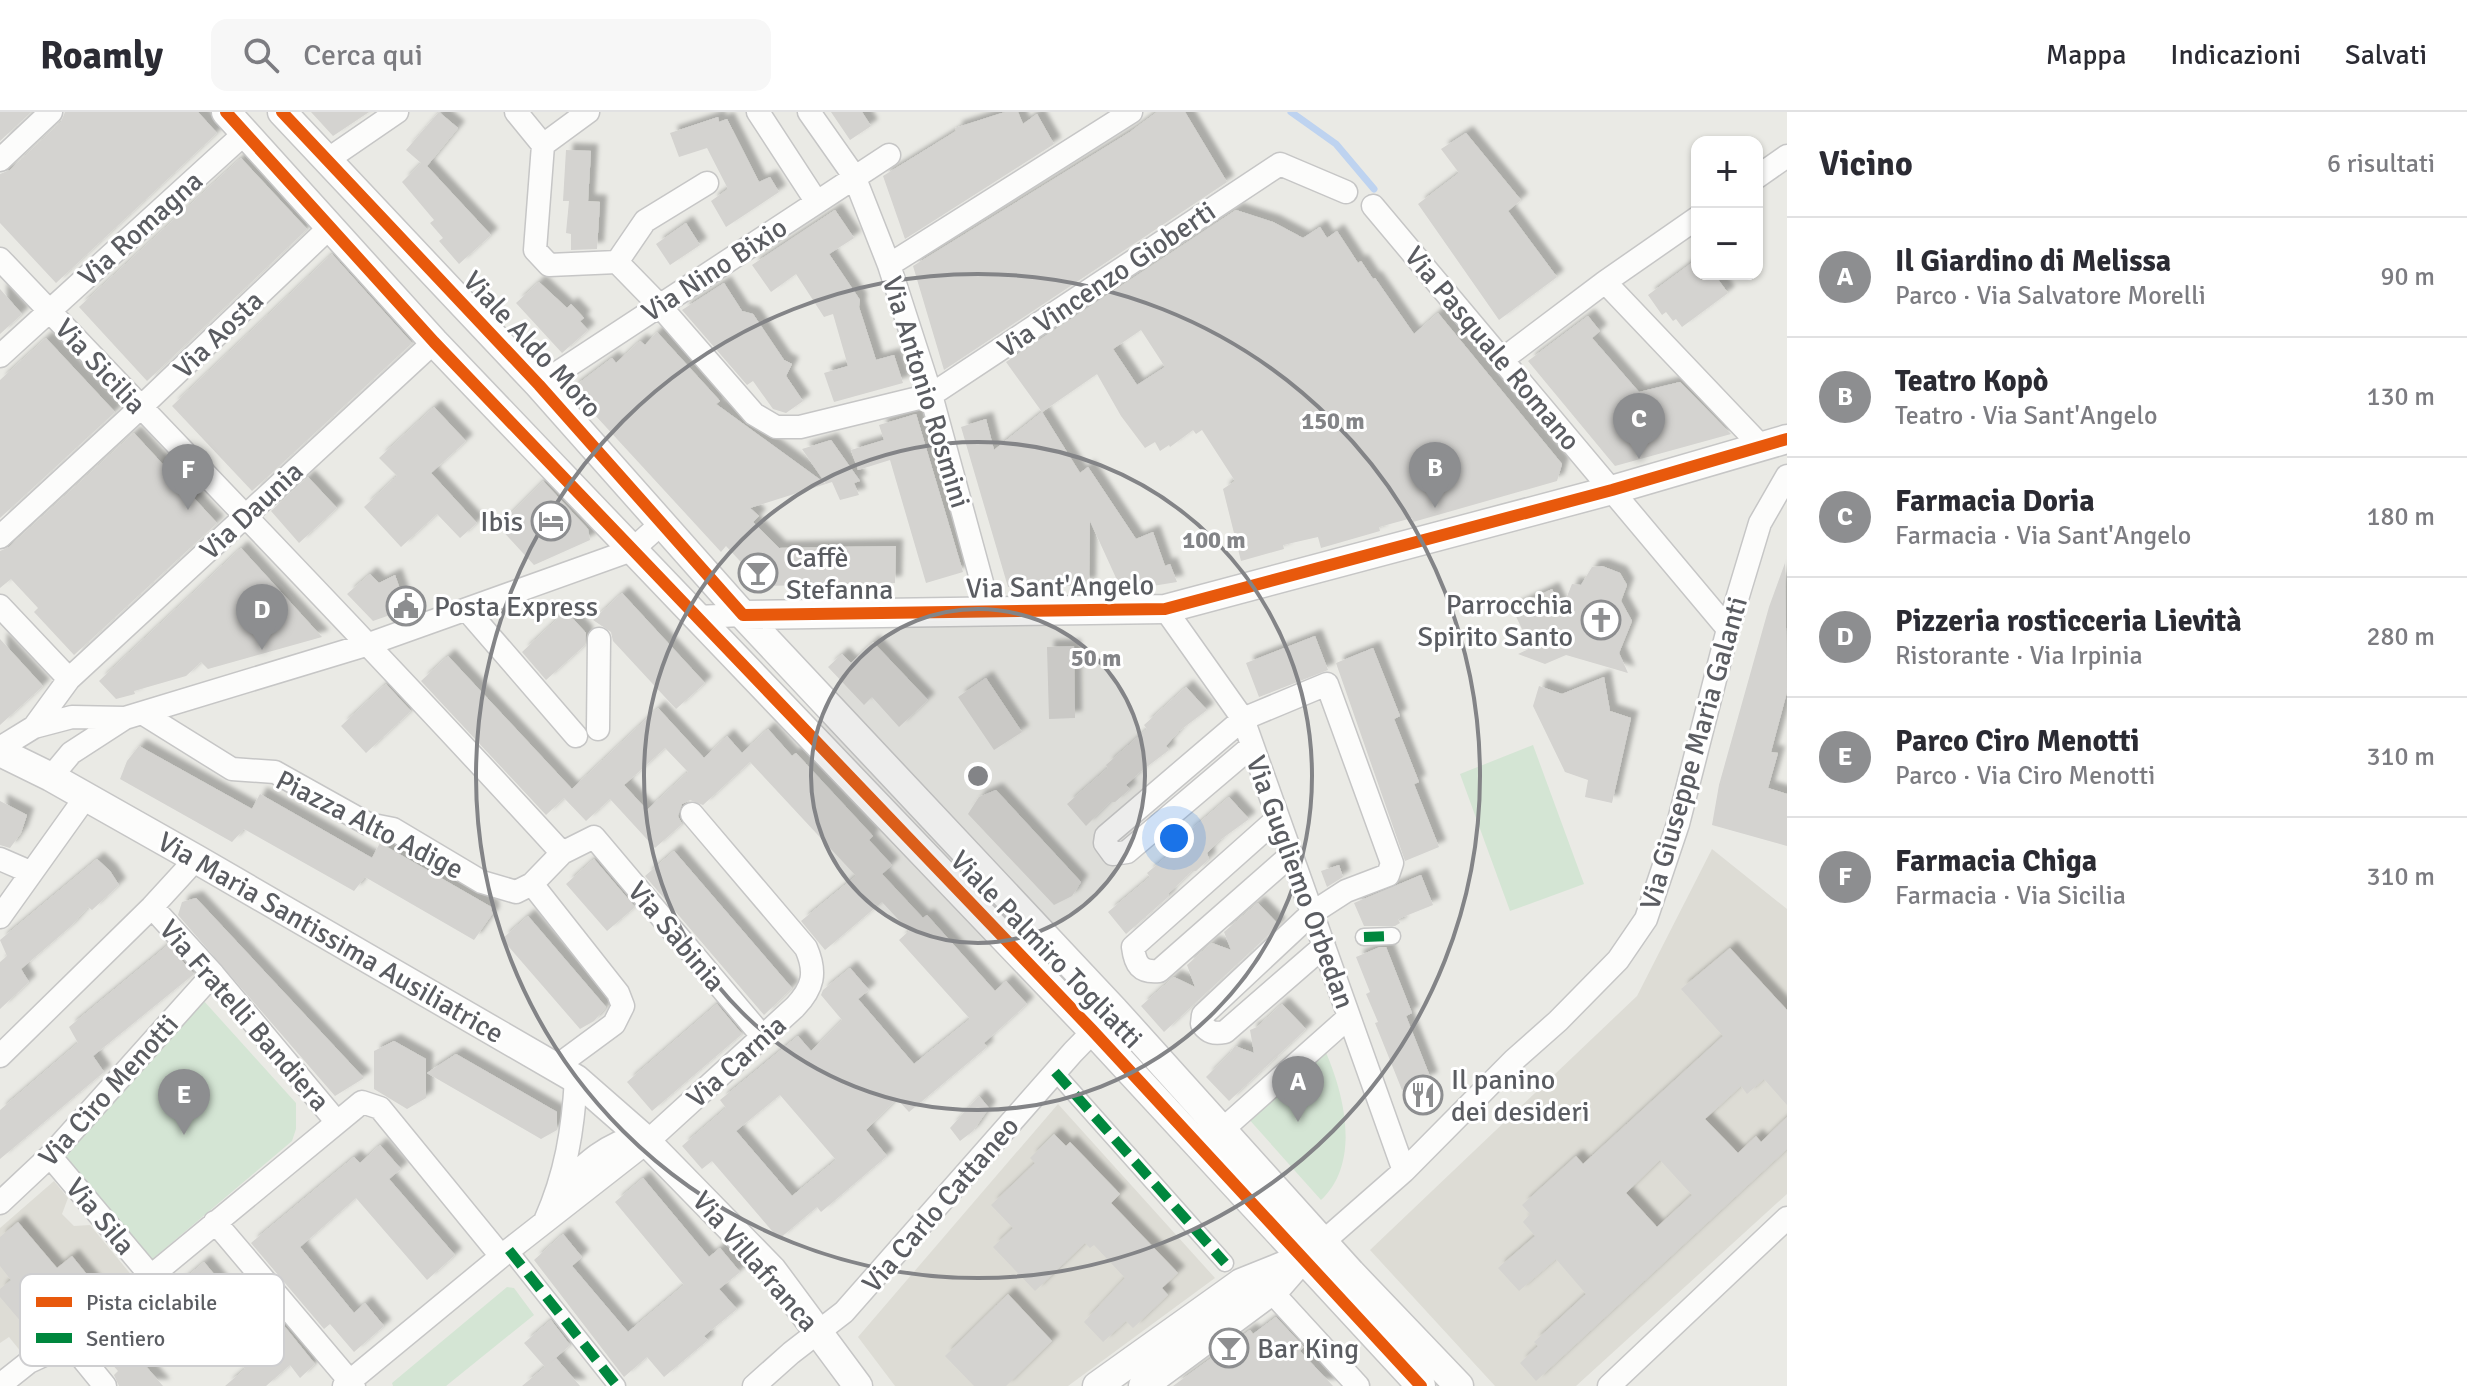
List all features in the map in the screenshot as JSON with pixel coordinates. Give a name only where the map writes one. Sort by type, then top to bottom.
[{"type":"street","points":[[0,160],[51,112]]},
{"type":"street","name":"Viale Aldo Moro","points":[[282,112],[539,385],[743,615]]},
{"type":"street","points":[[327,160],[397,112]]},
{"type":"street","points":[[516,112],[543,145],[535,250],[549,265],[617,262],[645,221],[707,183]]},
{"type":"street","points":[[543,145],[588,112]]},
{"type":"street","points":[[758,112],[816,201]]},
{"type":"street","name":"Via Antonio Rosmini","points":[[809,112],[854,176],[889,265],[931,395],[990,612]]},
{"type":"street","points":[[889,265],[1131,112]]},
{"type":"street","points":[[235,122],[434,342],[632,550]]},
{"type":"street","name":"Via Romagna","points":[[0,356],[49,311],[235,122]]},
{"type":"street","name":"Via Nino Bixio","points":[[539,385],[889,155]]},
{"type":"street","points":[[1763,173],[1787,156]]},
{"type":"street","name":"Via Vincenzo Gioberti","points":[[617,262],[659,305],[754,414],[776,427],[800,427],[931,395],[1280,164],[1346,192]]},
{"type":"street","name":"Via Pasquale Romano","points":[[1373,206],[1612,490]]},
{"type":"street","points":[[1503,359],[1691,222]]},
{"type":"street","name":"Via Aosta","points":[[0,537],[330,227]]},
{"type":"street","name":"Via Sicilia","points":[[0,259],[369,644]]},
{"type":"street","points":[[1605,282],[1774,443]]},
{"type":"street","name":"Via Daunia","points":[[34,727],[69,679],[434,342]]},
{"type":"street","name":"Via Sant'Angelo","points":[[743,615],[1165,609],[1612,490],[1774,443]]},
{"type":"street","name":"Via Giuseppe Maria Galanti","points":[[1313,1250],[1404,1171],[1618,960],[1646,919],[1678,824],[1728,629],[1760,523],[1781,501],[1787,476]]},
{"type":"street","points":[[1612,490],[1728,629]]},
{"type":"street","points":[[51,777],[71,753],[133,715],[369,644],[467,610],[632,550],[662,523]]},
{"type":"street","name":"Viale Palmiro Togliatti","points":[[632,550],[1092,1030],[1313,1250],[1459,1386]]},
{"type":"street","points":[[0,606],[69,679]]},
{"type":"street","name":"Via Gugliemo Orbedan","points":[[1165,609],[1243,719],[1404,1171]]},
{"type":"street","points":[[467,610],[587,732],[599,639]]},
{"type":"street","points":[[696,617],[743,615]]},
{"type":"street","name":"Viale Palmiro Togliatti","points":[[743,615],[1114,1010],[1222,1130],[1421,1386]]},
{"type":"street","points":[[369,644],[562,853],[524,888],[618,993],[623,1006],[614,1024],[566,1073],[571,1144],[559,1189],[544,1222]]},
{"type":"street","points":[[1252,746],[1127,852],[1119,855],[1109,850],[1106,836],[1243,719],[1327,684],[1392,863],[1388,875],[1346,891],[1312,913],[1203,1015],[1202,1024],[1214,1034],[1225,1032],[1324,946]]},
{"type":"street","points":[[0,750],[34,727],[72,717],[133,715]]},
{"type":"street","name":"Piazza Alto Adige","points":[[133,715],[232,769],[275,772],[368,824],[393,829],[482,882],[524,888]]},
{"type":"street","name":"Via Maria Santissima Ausiliatrice","points":[[0,750],[196,859],[566,1073],[644,1138]]},
{"type":"street","points":[[0,917],[85,798]]},
{"type":"street","name":"Via Carnia","points":[[349,1384],[505,1253],[568,1207],[762,1036],[802,999],[813,984],[813,964],[806,948],[692,814]]},
{"type":"street","points":[[1278,818],[1133,947],[1138,967],[1150,972],[1159,971],[1291,855]]},
{"type":"street","name":"Via Sabinia","points":[[562,853],[594,837],[762,1036]]},
{"type":"street","points":[[0,859],[30,872]]},
{"type":"street","points":[[0,1056],[152,907],[196,859]]},
{"type":"street","name":"Via Fratelli Bandiera","points":[[152,907],[213,974],[336,1121],[362,1102],[380,1108],[505,1253]]},
{"type":"street","points":[[1364,937],[1392,936]]},
{"type":"street","name":"Via Ciro Menotti","points":[[0,1203],[50,1156],[213,974]]},
{"type":"street","name":"Via Carlo Cattaneo","points":[[754,1386],[844,1312],[1092,1030],[1114,1010]]},
{"type":"street","points":[[1222,1130],[1349,1017]]},
{"type":"street","points":[[1055,1072],[1225,1263]]},
{"type":"street","points":[[153,1274],[336,1121]]},
{"type":"street","points":[[559,1189],[601,1150],[618,1141],[644,1138]]},
{"type":"street","name":"Via Villafranca","points":[[644,1138],[772,1270],[858,1386]]},
{"type":"street","name":"Via Sila","points":[[50,1156],[149,1274]]},
{"type":"street","points":[[1609,1386],[1787,1218]]},
{"type":"street","points":[[215,1222],[258,1274]]},
{"type":"street","points":[[1143,1386],[1271,1291],[1313,1250]]},
{"type":"street","points":[[1097,1386],[1241,1283],[1313,1250]]},
{"type":"street","points":[[505,1253],[617,1386]]},
{"type":"street","points":[[1271,1291],[1358,1386]]},
{"type":"street","points":[[284,1305],[349,1384]]},
{"type":"street","points":[[0,1385],[24,1366]]},
{"type":"street","points":[[89,1366],[105,1386]]},
{"type":"shaded area","points":[[1712,849],[1787,909],[1787,1194],[1576,1386],[1495,1386],[1370,1250],[1637,996]]},
{"type":"shaded area","points":[[1058,1104],[1215,1278],[1068,1386],[895,1386],[858,1337]]},
{"type":"shaded area","points":[[54,1181],[68,1198],[62,1214],[74,1226],[90,1225],[131,1274],[20,1274],[20,1351],[9,1337],[0,1343],[0,1228]]},
{"type":"green space","points":[[1533,745],[1584,884],[1510,911],[1460,774]]},
{"type":"green space","points":[[203,1000],[296,1103],[296,1129],[292,1141],[149,1262],[59,1151]]},
{"type":"green space","points":[[1323,1046],[1342,1104],[1345,1146],[1342,1166],[1334,1184],[1321,1200],[1246,1116]]},
{"type":"green space","points":[[507,1287],[514,1288],[534,1315],[446,1386],[393,1386],[392,1383]]},
{"type":"building","points":[[0,112],[31,112],[0,141]]},
{"type":"building","points":[[65,112],[198,112],[217,133],[56,283],[0,223],[0,174],[10,170],[61,122]]},
{"type":"building","points":[[311,112],[369,112],[333,136]]},
{"type":"building","points":[[439,112],[458,128],[427,166],[491,235],[459,264],[439,241],[443,238],[430,223],[434,220],[402,182],[421,163],[406,150]]},
{"type":"building","points":[[831,112],[862,112],[871,126],[850,140]]},
{"type":"building","points":[[1005,112],[1018,112],[1023,124],[1037,114],[1054,144],[905,239],[883,176],[956,131],[955,128]]},
{"type":"building","points":[[1157,112],[1185,112],[1227,182],[944,370],[913,266],[1130,132]]},
{"type":"building","points":[[718,117],[719,122],[727,119],[759,182],[770,177],[779,192],[726,227],[711,201],[728,189],[707,148],[679,157],[670,133]]},
{"type":"building","points":[[1466,133],[1521,200],[1508,211],[1557,277],[1499,320],[1418,204],[1459,173],[1441,149]]},
{"type":"building","points":[[566,150],[591,151],[588,201],[600,202],[597,249],[571,250],[571,234],[566,233],[569,201],[563,201]]},
{"type":"building","points":[[241,158],[307,229],[147,381],[79,307]]},
{"type":"building","points":[[835,210],[854,238],[829,254],[860,300],[859,307],[876,360],[894,355],[903,383],[834,402],[824,373],[848,366],[833,314],[824,317],[796,274],[771,292],[752,265]]},
{"type":"building","points":[[1236,210],[1273,222],[1303,238],[1320,227],[1327,238],[1337,231],[1414,334],[1438,313],[1562,464],[1557,481],[1413,522],[1412,518],[1379,527],[1380,531],[1321,548],[1318,537],[1283,545],[1284,549],[1241,561],[1223,489],[1235,481],[1202,430],[1196,434],[1193,430],[1160,451],[1155,442],[1145,448],[1121,416],[1097,374],[1042,412],[1006,362]],"holes":[[[1141,330],[1165,367],[1137,385],[1113,349]]]},
{"type":"building","points":[[686,223],[700,245],[670,265],[656,244]]},
{"type":"building","points":[[332,254],[412,343],[252,491],[172,406]]},
{"type":"building","points":[[1691,263],[1691,280],[1718,280],[1728,293],[1682,327],[1666,312],[1662,315],[1648,295]]},
{"type":"building","points":[[539,282],[567,308],[571,304],[584,318],[580,321],[588,330],[562,353],[516,303]]},
{"type":"building","points":[[724,283],[742,311],[753,314],[784,360],[792,364],[786,376],[803,401],[786,413],[773,409],[753,381],[747,385],[682,310]]},
{"type":"building","points":[[0,289],[22,314],[0,334]]},
{"type":"building","points":[[1588,316],[1600,331],[1592,338],[1639,392],[1680,382],[1731,434],[1615,466],[1528,361]]},
{"type":"building","points":[[657,332],[720,401],[716,404],[826,484],[750,508],[759,516],[753,522],[779,548],[896,546],[895,583],[763,586],[726,546],[721,552],[571,389],[612,358],[616,363],[640,341],[645,345]]},
{"type":"building","points":[[46,338],[115,412],[0,518],[0,380]]},
{"type":"building","points":[[434,407],[466,441],[431,473],[477,523],[460,538],[437,514],[401,547],[364,507],[397,476],[379,458]]},
{"type":"building","points":[[1042,412],[1080,473],[1088,467],[1136,539],[1153,532],[1165,566],[1170,564],[1177,582],[1122,591],[1090,521],[1089,585],[1008,587],[961,427],[986,419],[994,450]]},
{"type":"building","points":[[916,414],[963,572],[926,583],[890,460],[858,470],[851,450],[884,440],[879,425]]},
{"type":"building","points":[[134,433],[217,523],[74,655],[34,612],[38,608],[11,579],[0,588],[0,551],[9,547]]},
{"type":"building","points":[[831,440],[860,481],[854,483],[859,495],[840,500],[832,482],[826,484],[802,449]]},
{"type":"building","points":[[308,477],[337,508],[299,543],[271,511]]},
{"type":"building","name":"Ibis","points":[[543,481],[588,529],[590,540],[534,565],[498,526]]},
{"type":"building","points":[[241,548],[322,637],[208,669],[201,662],[186,676],[116,699],[99,681]]},
{"type":"building","points":[[1785,563],[1787,692],[1771,752],[1778,753],[1768,788],[1787,794],[1787,846],[1712,825],[1719,785],[1769,607]]},
{"type":"building","name":"Parrocchia Spirito Santo","points":[[1602,566],[1620,573],[1627,585],[1621,601],[1632,621],[1619,653],[1628,673],[1566,655],[1545,664],[1518,654],[1531,648],[1512,608],[1552,589],[1562,609],[1572,584],[1581,585],[1592,567]]},
{"type":"building","points":[[370,574],[379,583],[395,575],[407,609],[373,621],[347,594]]},
{"type":"building","points":[[622,593],[705,683],[676,709],[613,641],[611,632],[593,620]]},
{"type":"building","points":[[566,611],[586,633],[585,645],[546,680],[522,652]]},
{"type":"building","points":[[1315,636],[1328,670],[1259,697],[1246,663]]},
{"type":"building","points":[[0,639],[43,686],[0,725]]},
{"type":"building","points":[[873,642],[928,700],[899,727],[872,697],[864,705],[828,667],[842,654],[851,663]]},
{"type":"building","points":[[1074,646],[1075,718],[1049,719],[1047,647]]},
{"type":"building","points":[[1373,648],[1400,716],[1394,719],[1419,782],[1414,784],[1439,847],[1405,861],[1336,663]]},
{"type":"building","points":[[448,656],[572,789],[658,708],[704,758],[727,736],[742,753],[768,729],[792,756],[796,753],[873,836],[869,840],[892,865],[882,874],[923,918],[927,915],[995,991],[1006,981],[1027,1004],[984,1043],[987,1047],[909,1112],[897,1099],[866,1130],[887,1156],[821,1212],[817,1207],[779,1239],[712,1161],[702,1169],[682,1146],[726,1108],[720,1100],[798,1036],[811,1051],[842,1020],[821,995],[850,968],[869,990],[858,999],[914,1064],[970,1019],[899,940],[909,931],[882,902],[825,950],[801,921],[856,876],[750,762],[703,805],[690,800],[682,804],[678,816],[682,824],[655,848],[610,799],[586,821],[564,798],[546,815],[421,681]],"holes":[[[665,748],[688,772],[647,810],[624,785]],[[780,1095],[836,1160],[792,1196],[736,1131]]]},
{"type":"building","points":[[1604,677],[1610,711],[1631,718],[1612,803],[1585,797],[1588,780],[1565,772],[1533,706],[1539,686],[1562,694]]},
{"type":"building","points":[[986,678],[1022,732],[994,750],[958,697]]},
{"type":"building","points":[[386,684],[411,711],[366,753],[341,726]]},
{"type":"building","points":[[1186,687],[1207,710],[1179,731],[1166,746],[1169,750],[1140,772],[1126,785],[1130,789],[1115,802],[1110,802],[1086,826],[1067,804],[1108,768],[1106,765],[1147,729],[1144,725]]},
{"type":"building","points":[[139,746],[252,809],[260,794],[372,858],[380,843],[493,908],[493,913],[474,940],[365,877],[354,891],[244,829],[232,842],[120,779],[127,761]]},
{"type":"building","points":[[996,790],[1081,882],[1072,896],[1054,905],[968,814],[979,797]]},
{"type":"building","points":[[1229,797],[1249,819],[1220,840],[1207,853],[1209,859],[1192,871],[1126,934],[1108,912],[1150,877],[1147,873],[1189,838],[1186,834]]},
{"type":"building","points":[[0,801],[27,815],[21,833],[10,848],[0,845]]},
{"type":"building","points":[[674,851],[792,988],[764,1015],[645,876]]},
{"type":"building","points":[[97,859],[119,885],[92,910],[88,907],[70,927],[21,969],[29,982],[0,1009],[0,962],[7,956],[0,940]]},
{"type":"building","points":[[594,859],[635,907],[607,931],[566,884]]},
{"type":"building","points":[[1339,865],[1343,877],[1327,887],[1321,871]]},
{"type":"building","points":[[1421,875],[1433,905],[1398,919],[1400,923],[1395,926],[1364,926],[1354,903]]},
{"type":"building","points":[[196,898],[364,1078],[335,1096],[178,915],[182,902]]},
{"type":"building","points":[[1258,903],[1279,925],[1164,1032],[1141,1006],[1174,977],[1195,987],[1187,965],[1212,943],[1231,950],[1224,932]]},
{"type":"building","points":[[528,916],[606,1007],[594,1021],[580,1029],[502,939]]},
{"type":"building","points":[[168,945],[194,974],[93,1056],[104,1072],[0,1159],[0,1110],[78,1043],[69,1027]]},
{"type":"building","points":[[1386,947],[1412,1013],[1406,1016],[1431,1079],[1402,1090],[1375,1023],[1378,1022],[1366,994],[1370,992],[1356,957]]},
{"type":"building","points":[[1730,948],[1787,1010],[1787,1105],[1764,1079],[1747,1094],[1741,1086],[1705,1119],[1738,1153],[1756,1136],[1761,1142],[1787,1117],[1787,1149],[1536,1381],[1520,1363],[1538,1346],[1534,1342],[1586,1294],[1556,1259],[1519,1291],[1498,1268],[1535,1236],[1523,1222],[1530,1214],[1522,1205],[1576,1156],[1583,1164],[1723,1036],[1681,989]],"holes":[[[1660,1160],[1692,1195],[1657,1227],[1626,1193]]]},
{"type":"building","points":[[717,1004],[742,1034],[652,1111],[627,1082]]},
{"type":"building","points":[[1282,1004],[1306,1029],[1229,1101],[1206,1077],[1235,1046],[1254,1053],[1250,1030]]},
{"type":"building","points":[[394,1041],[426,1059],[426,1098],[407,1109],[374,1089],[374,1051]]},
{"type":"building","points":[[456,1054],[557,1112],[557,1130],[541,1139],[427,1073]]},
{"type":"building","points":[[979,1096],[989,1108],[973,1131],[960,1141],[950,1128]]},
{"type":"building","points":[[1054,1134],[1066,1146],[1070,1142],[1120,1194],[1111,1203],[1178,1273],[1162,1288],[1168,1295],[1133,1328],[1126,1321],[1103,1342],[1084,1322],[1125,1278],[1094,1245],[1090,1248],[1085,1243],[1035,1291],[993,1247],[1013,1228],[991,1205],[1035,1163],[1030,1158]]},
{"type":"building","points":[[380,1145],[401,1169],[389,1179],[455,1255],[427,1280],[356,1198],[300,1247],[354,1313],[365,1303],[384,1326],[354,1352],[330,1324],[324,1329],[284,1282],[284,1274],[277,1274],[251,1243],[354,1157],[360,1163]]},
{"type":"building","points":[[643,1178],[709,1257],[720,1248],[740,1272],[719,1289],[737,1309],[704,1336],[708,1340],[664,1377],[647,1357],[624,1377],[534,1260],[563,1234],[582,1257],[572,1266],[628,1332],[684,1285],[615,1202]]},
{"type":"building","points":[[18,1222],[57,1268],[72,1256],[87,1274],[20,1274],[20,1320],[0,1297],[0,1289],[11,1280],[0,1266],[0,1237]]},
{"type":"building","points":[[204,1262],[214,1274],[190,1274]]},
{"type":"building","points":[[1008,1294],[1052,1341],[1006,1386],[974,1386],[945,1356]]},
{"type":"building","points":[[1276,1317],[1304,1347],[1300,1351],[1333,1386],[1173,1386],[1250,1330],[1253,1334]]},
{"type":"building","points":[[551,1320],[570,1345],[548,1365],[556,1358],[580,1386],[522,1386],[545,1367],[524,1343]]},
{"type":"building","points":[[284,1326],[315,1364],[300,1378],[290,1365],[266,1386],[225,1386],[245,1369],[242,1366],[284,1366]]},
{"type":"building","points":[[114,1366],[146,1366],[163,1386],[119,1386],[114,1375],[118,1371]]},
{"type":"waterway","points":[[1291,112],[1336,144],[1374,189]]},
{"type":"marked path","points":[[1364,937],[1392,936]]},
{"type":"marked path","points":[[1055,1072],[1225,1263]]},
{"type":"marked path","points":[[509,1250],[617,1386]]},
{"type":"cycle path","points":[[226,112],[434,342],[1092,1030],[1421,1386]]},
{"type":"cycle path","points":[[282,112],[539,385],[743,615],[1165,609],[1612,490],[1787,439]]},
{"type":"place","name":"Farmacia Doria","points":[[1639,459]]},
{"type":"place","name":"Teatro Kopò","points":[[1435,508]]},
{"type":"place","name":"Farmacia Chiga","points":[[188,510]]},
{"type":"place","name":"Ibis","points":[[551,521]]},
{"type":"place","name":"Caffè Stefanna","points":[[758,573]]},
{"type":"place","name":"Posta Express","points":[[406,606]]},
{"type":"place","name":"Parrocchia Spirito Santo","points":[[1601,620]]},
{"type":"place","name":"Pizzeria rosticceria Lievità","points":[[262,650]]},
{"type":"place","name":"Il panino dei desideri","points":[[1423,1095]]},
{"type":"place","name":"Il Giardino di Melissa","points":[[1298,1122]]},
{"type":"place","name":"Parco Ciro Menotti","points":[[184,1135]]},
{"type":"place","name":"Bar King","points":[[1229,1348]]}]
